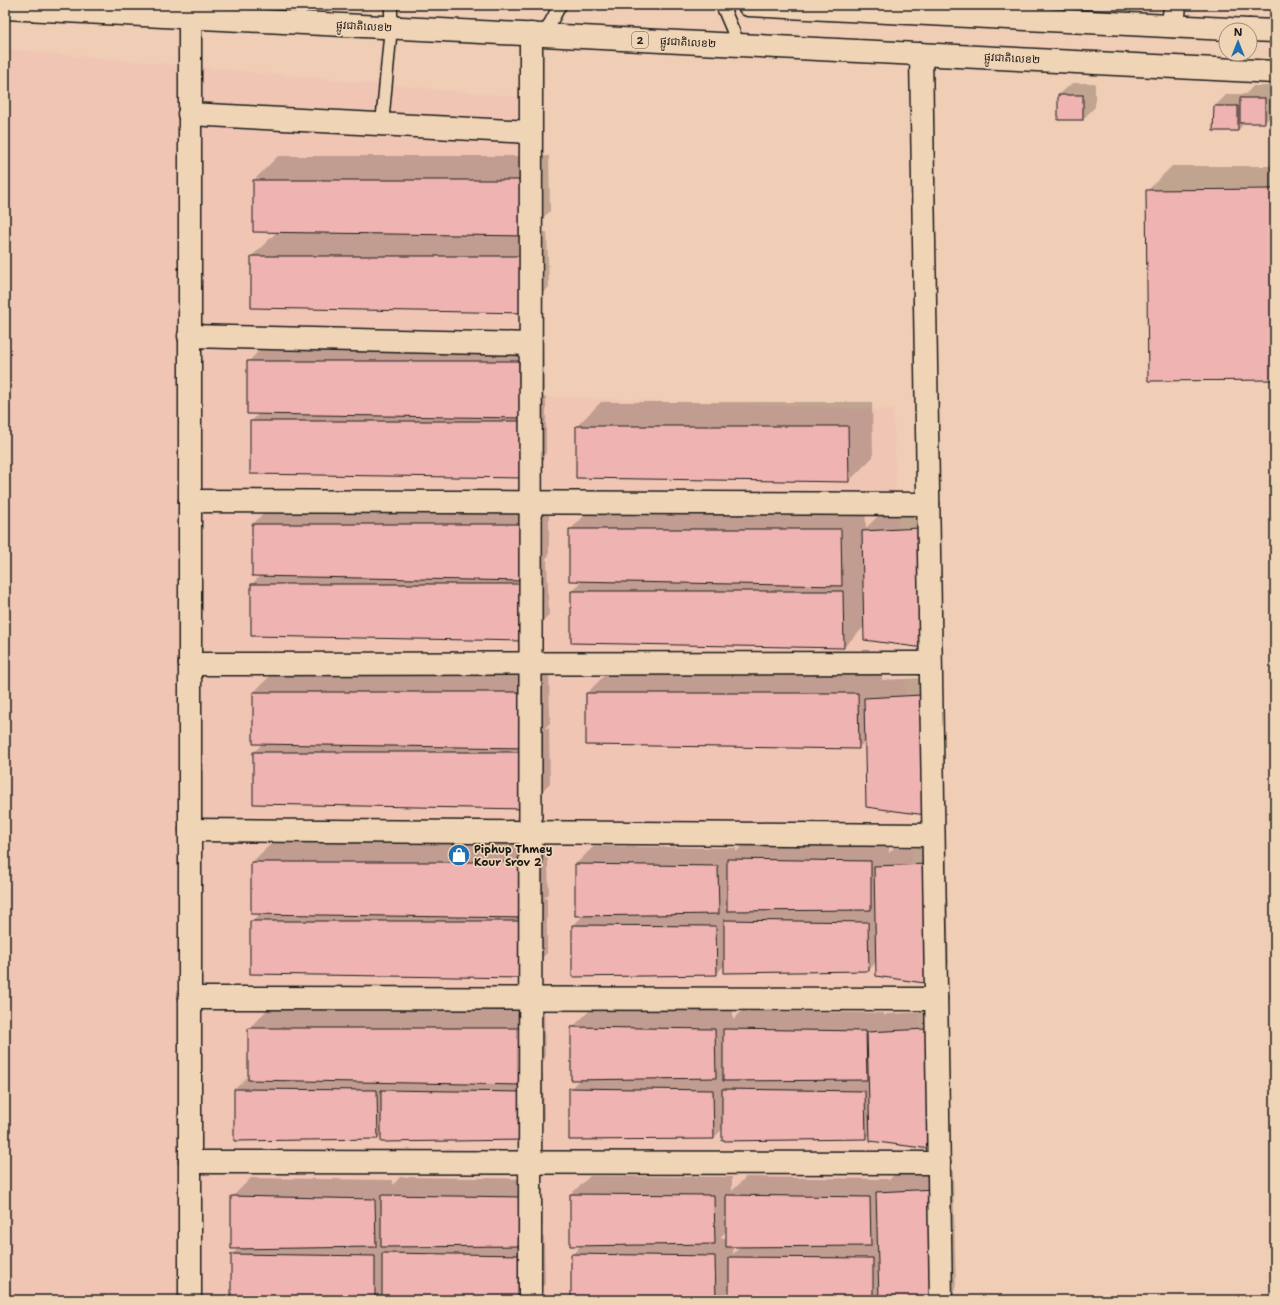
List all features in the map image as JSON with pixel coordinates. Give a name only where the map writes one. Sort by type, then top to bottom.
[{"type":"main road","points":[[749,5],[1218,28]]},
{"type":"main road","points":[[1173,26],[1175,5]]},
{"type":"main road","name":"ផ្លូវជាតិលេខ២","points":[[5,8],[1275,72]]},
{"type":"main road","points":[[190,17],[190,1300]]},
{"type":"main road","points":[[1258,30],[1275,31]]},
{"type":"main road","points":[[530,1300],[530,132],[538,34]]},
{"type":"main road","points":[[921,54],[941,1300]]},
{"type":"main road","points":[[189,114],[530,132]]},
{"type":"main road","points":[[189,336],[530,344]]},
{"type":"main road","points":[[190,501],[928,504]]},
{"type":"main road","points":[[190,664],[930,663]]},
{"type":"main road","points":[[190,830],[933,836]]},
{"type":"main road","points":[[190,998],[936,999]]},
{"type":"main road","points":[[190,1162],[939,1163]]},
{"type":"lane","points":[[382,124],[391,27],[391,5]]},
{"type":"lane","points":[[538,34],[560,5]]},
{"type":"lane","points":[[722,5],[739,44]]},
{"type":"shaded area","name":"Piphup Thmey Kour Srov 2","points":[[5,49],[531,98],[530,396],[893,410],[932,1300],[5,1300]]},
{"type":"building","points":[[1058,95],[1083,95],[1083,120],[1058,120]]},
{"type":"building","points":[[1240,98],[1265,98],[1265,123],[1240,123]]},
{"type":"building","points":[[1271,99],[1275,99],[1275,124],[1271,124]]},
{"type":"building","points":[[1214,106],[1238,106],[1238,131],[1213,131]]},
{"type":"building","points":[[253,180],[525,180],[526,236],[253,232]]},
{"type":"building","points":[[1275,189],[1275,380],[1148,381],[1146,190]]},
{"type":"building","points":[[251,256],[523,256],[525,313],[251,308]]},
{"type":"building","points":[[247,361],[519,361],[520,418],[247,414]]},
{"type":"building","points":[[250,421],[522,421],[523,478],[250,474]]},
{"type":"building","points":[[576,426],[848,426],[849,482],[576,478]]},
{"type":"building","points":[[252,524],[525,524],[525,581],[252,576]]},
{"type":"building","points":[[920,528],[924,648],[864,640],[862,531]]},
{"type":"building","points":[[569,529],[841,529],[842,586],[569,581]]},
{"type":"building","points":[[251,584],[523,584],[525,641],[251,636]]},
{"type":"building","points":[[571,591],[843,591],[844,648],[571,643]]},
{"type":"building","points":[[253,692],[525,692],[526,748],[253,744]]},
{"type":"building","points":[[586,693],[858,693],[859,749],[586,745]]},
{"type":"building","points":[[922,695],[926,815],[866,807],[864,698]]},
{"type":"building","points":[[253,752],[525,752],[526,809],[253,804]]},
{"type":"building","points":[[727,859],[871,861],[871,910],[727,911]]},
{"type":"building","points":[[251,862],[523,862],[525,918],[251,914]]},
{"type":"building","points":[[575,864],[718,866],[719,914],[575,916]]},
{"type":"building","points":[[928,864],[931,984],[876,976],[874,866]]},
{"type":"building","points":[[724,920],[868,922],[869,971],[724,973]]},
{"type":"building","points":[[250,921],[523,921],[523,978],[250,974]]},
{"type":"building","points":[[572,925],[716,926],[717,975],[572,977]]},
{"type":"building","points":[[571,1027],[715,1029],[716,1078],[571,1080]]},
{"type":"building","points":[[248,1028],[520,1028],[521,1085],[248,1080]]},
{"type":"building","points":[[723,1029],[866,1031],[867,1080],[723,1081]]},
{"type":"building","points":[[926,1029],[930,1149],[870,1141],[867,1032]]},
{"type":"building","points":[[569,1088],[713,1090],[714,1139],[569,1140]]},
{"type":"building","points":[[234,1089],[377,1090],[378,1139],[234,1141]]},
{"type":"building","points":[[722,1089],[865,1091],[866,1139],[722,1141]]},
{"type":"building","points":[[381,1090],[525,1092],[526,1140],[381,1142]]},
{"type":"building","points":[[935,1189],[938,1300],[879,1300],[876,1192]]},
{"type":"building","points":[[570,1194],[714,1195],[715,1244],[570,1246]]},
{"type":"building","points":[[381,1195],[524,1197],[525,1246],[381,1247]]},
{"type":"building","points":[[726,1195],[870,1197],[871,1246],[726,1247]]},
{"type":"building","points":[[231,1196],[375,1199],[376,1247],[231,1249]]},
{"type":"building","points":[[382,1253],[526,1255],[527,1300],[382,1300]]},
{"type":"building","points":[[231,1254],[375,1256],[375,1300],[231,1300]]},
{"type":"building","points":[[571,1254],[715,1256],[716,1300],[571,1300]]},
{"type":"building","points":[[729,1257],[873,1258],[873,1300],[729,1300]]},
{"type":"place","name":"Piphup Thmey Kour Srov 2","points":[[459,855]]}]
